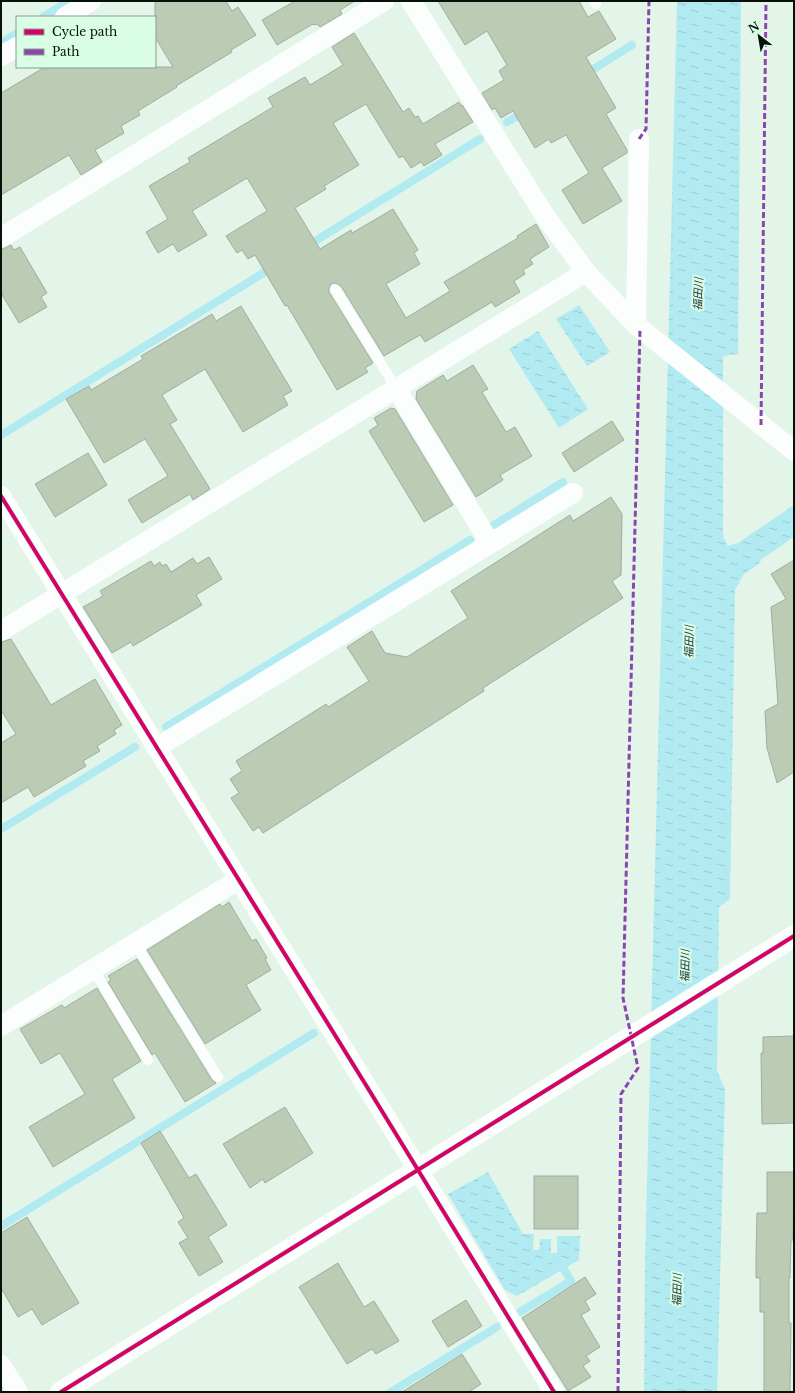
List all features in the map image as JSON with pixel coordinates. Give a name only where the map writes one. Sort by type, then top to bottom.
[{"type":"street","points":[[67,16],[91,1]]},
{"type":"street","points":[[1,238],[384,1]]},
{"type":"street","points":[[411,1],[545,216],[586,272],[640,329],[794,451]]},
{"type":"street","points":[[1,56],[16,47]]},
{"type":"street","points":[[639,139],[640,329]]},
{"type":"street","points":[[1,631],[586,272]]},
{"type":"street","points":[[396,388],[490,543]]},
{"type":"street","points":[[156,748],[573,493]]},
{"type":"street","points":[[1,496],[554,1392]]},
{"type":"street","points":[[1,1026],[238,880]]},
{"type":"street","points":[[60,1392],[794,936]]},
{"type":"street","points":[[1,1366],[18,1392]]},
{"type":"lane","points":[[335,289],[396,388]]},
{"type":"lane","points":[[135,943],[218,1077]]},
{"type":"lane","points":[[93,969],[148,1060]]},
{"type":"water","name":"福田川","points":[[677,1],[741,1],[738,354],[723,356],[723,536],[728,546],[738,543],[794,505],[794,537],[760,560],[761,562],[744,574],[735,590],[730,899],[719,907],[717,1071],[725,1089],[717,1392],[644,1392],[645,1262]]},
{"type":"water","points":[[579,305],[610,352],[587,366],[556,319]]},
{"type":"water","points":[[538,331],[588,409],[559,428],[509,349]]},
{"type":"water","points":[[488,1172],[523,1234],[534,1234],[533,1250],[539,1250],[540,1239],[551,1239],[551,1253],[557,1253],[557,1236],[580,1236],[579,1260],[517,1296],[505,1290],[448,1194]]},
{"type":"building","points":[[155,1],[226,1],[232,11],[238,7],[256,35],[231,50],[232,52],[138,111],[140,115],[121,126],[124,133],[95,150],[102,162],[81,175],[69,155],[1,195],[1,93],[43,68],[173,67],[156,39]]},
{"type":"building","points":[[295,1],[355,1],[340,10],[342,14],[320,27],[317,24],[313,24],[277,45],[262,20]]},
{"type":"building","points":[[438,1],[579,1],[588,17],[599,11],[616,39],[586,57],[616,108],[606,114],[627,150],[627,153],[602,168],[622,201],[583,224],[562,190],[589,173],[566,135],[551,143],[549,139],[535,148],[513,111],[501,118],[495,108],[492,110],[482,93],[504,80],[499,71],[507,65],[487,31],[465,45]]},
{"type":"building","points":[[354,33],[403,112],[409,108],[415,117],[418,116],[423,124],[459,102],[473,122],[435,144],[442,155],[424,166],[421,162],[411,168],[403,156],[399,158],[366,104],[333,123],[359,165],[324,186],[326,189],[295,208],[320,249],[351,230],[352,233],[393,209],[418,250],[414,253],[420,264],[386,284],[406,318],[450,291],[444,282],[518,238],[517,236],[536,224],[549,247],[530,259],[533,264],[523,270],[525,274],[514,281],[520,292],[495,307],[492,302],[425,342],[420,335],[384,356],[341,286],[335,283],[331,284],[329,292],[373,363],[365,368],[368,372],[337,390],[287,305],[285,306],[255,255],[248,259],[242,250],[237,253],[226,236],[267,211],[247,178],[192,211],[207,235],[178,252],[173,244],[158,253],[146,232],[168,219],[149,186],[190,162],[188,158],[273,107],[268,98],[305,77],[310,85],[343,65],[332,47]]},
{"type":"building","points":[[11,245],[14,250],[20,247],[47,293],[41,297],[47,307],[19,323],[1,293],[1,249]]},
{"type":"building","points":[[241,306],[292,391],[283,396],[288,405],[243,432],[205,369],[162,395],[177,420],[170,424],[210,489],[193,500],[190,494],[142,523],[128,500],[168,476],[145,439],[104,463],[66,399],[89,386],[91,390],[143,359],[141,356],[212,314],[216,321]]},
{"type":"building","points":[[473,365],[488,389],[482,392],[506,432],[515,427],[532,456],[500,475],[503,480],[476,497],[416,399],[417,391],[443,375],[447,381]]},
{"type":"building","points":[[391,408],[395,409],[453,505],[424,522],[369,431],[378,425],[374,418]]},
{"type":"building","points":[[612,421],[624,440],[574,472],[562,453]]},
{"type":"building","points":[[88,453],[107,485],[55,517],[35,484]]},
{"type":"building","points":[[611,497],[622,514],[621,575],[612,581],[623,598],[483,688],[484,691],[263,833],[259,827],[253,831],[231,798],[239,793],[230,779],[242,771],[236,761],[326,704],[328,707],[369,681],[347,647],[372,631],[385,653],[407,657],[468,618],[451,591],[570,515],[573,521]]},
{"type":"building","points":[[209,557],[222,579],[196,595],[202,605],[133,646],[131,642],[112,653],[83,607],[103,596],[100,591],[151,561],[154,566],[160,562],[162,566],[166,564],[171,572],[193,558],[197,564]]},
{"type":"building","points":[[794,560],[794,772],[777,783],[767,748],[765,711],[778,704],[771,607],[786,599],[771,574]]},
{"type":"building","points":[[11,639],[51,705],[95,679],[122,725],[114,730],[116,734],[97,746],[100,751],[83,761],[86,766],[34,797],[28,787],[1,803],[1,743],[16,734],[1,710],[1,642]]},
{"type":"building","points":[[229,902],[252,941],[256,939],[267,958],[265,959],[271,970],[246,985],[261,1010],[205,1044],[147,950],[220,904],[222,907]]},
{"type":"building","points":[[137,959],[212,1080],[216,1083],[185,1102],[155,1053],[152,1055],[108,982],[111,980],[108,976]]},
{"type":"building","points":[[97,988],[141,1061],[112,1079],[135,1118],[53,1167],[29,1127],[85,1094],[60,1053],[41,1064],[20,1029],[62,1005],[64,1008]]},
{"type":"building","points":[[794,1036],[794,1123],[762,1124],[761,1053],[763,1053],[763,1037]]},
{"type":"building","points":[[285,1107],[313,1153],[265,1183],[263,1179],[250,1188],[223,1144]]},
{"type":"building","points":[[160,1131],[189,1178],[196,1174],[227,1225],[208,1237],[223,1262],[199,1276],[179,1243],[188,1238],[178,1222],[184,1218],[141,1143]]},
{"type":"building","points":[[767,1172],[794,1172],[793,1240],[791,1240],[789,1278],[789,1323],[791,1323],[790,1392],[764,1392],[764,1312],[760,1312],[760,1278],[756,1278],[756,1257],[757,1213],[767,1213]]},
{"type":"building","points":[[534,1176],[578,1176],[578,1229],[534,1229]]},
{"type":"building","points":[[27,1217],[79,1303],[42,1325],[32,1309],[18,1317],[1,1288],[1,1233]]},
{"type":"building","points":[[338,1263],[364,1307],[374,1301],[399,1341],[376,1354],[372,1349],[347,1364],[299,1287]]},
{"type":"building","points":[[585,1277],[596,1294],[585,1301],[590,1310],[581,1315],[600,1347],[586,1356],[590,1361],[583,1366],[591,1377],[568,1391],[522,1318]]},
{"type":"building","points":[[466,1300],[482,1326],[448,1347],[432,1321]]},
{"type":"building","points":[[462,1354],[481,1384],[469,1392],[402,1392]]},
{"type":"waterway","points":[[45,16],[69,1]]},
{"type":"waterway","points":[[1,43],[16,34]]},
{"type":"waterway","points":[[584,75],[632,45]]},
{"type":"waterway","points":[[507,122],[525,112]]},
{"type":"waterway","points":[[307,246],[480,139]]},
{"type":"waterway","points":[[1,435],[273,267]]},
{"type":"waterway","points":[[494,525],[563,482]]},
{"type":"waterway","points":[[166,727],[470,540]]},
{"type":"waterway","points":[[1,829],[135,747]]},
{"type":"waterway","points":[[1,1226],[314,1033]]},
{"type":"waterway","points":[[520,1312],[571,1281],[564,1269],[555,1266]]},
{"type":"waterway","points":[[391,1392],[497,1327]]},
{"type":"marked path","points":[[639,139],[646,129],[649,1]]},
{"type":"marked path","points":[[761,425],[766,1]]},
{"type":"marked path","points":[[618,1392],[621,1094],[638,1068],[623,998],[640,329]]},
{"type":"cycle path","points":[[1,496],[554,1392]]},
{"type":"cycle path","points":[[61,1392],[794,936]]}]
